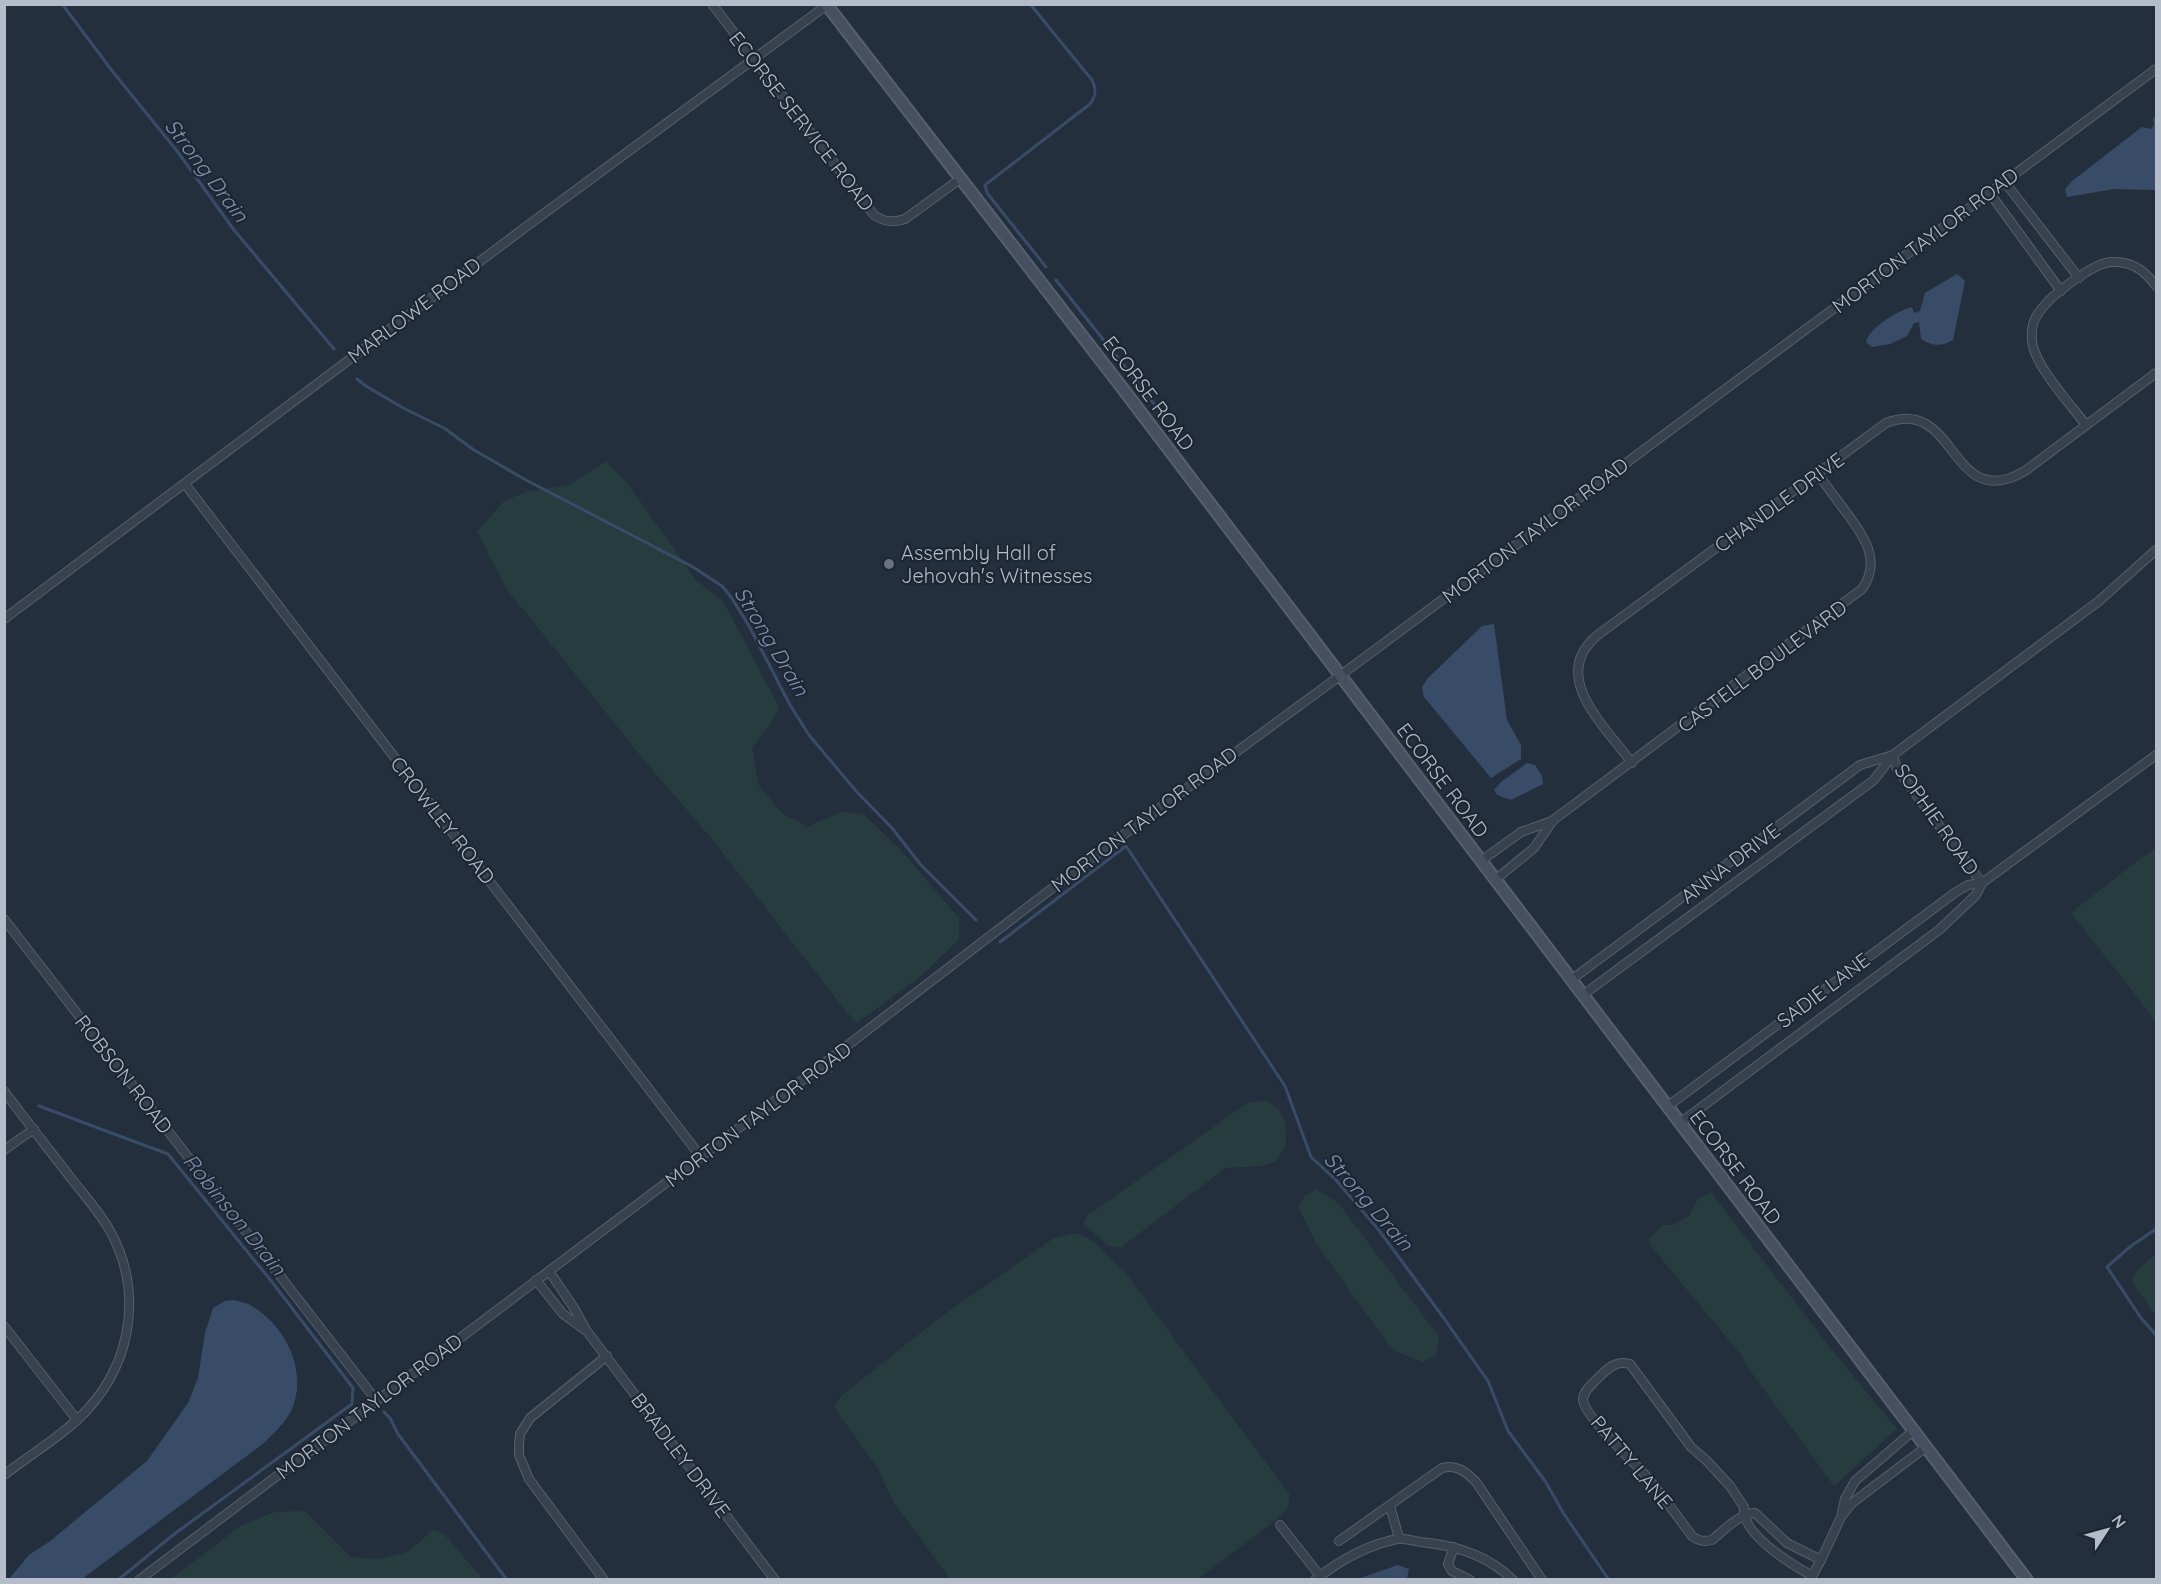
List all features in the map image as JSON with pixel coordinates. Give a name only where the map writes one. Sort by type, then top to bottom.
[{"type":"main road","name":"ECORSE ROAD","points":[[826,5],[1120,385],[2027,1580]]},
{"type":"street","name":"ECORSE SERVICE ROAD","points":[[712,4],[870,211],[879,218],[892,222],[905,219],[960,179]]},
{"type":"street","name":"MARLOWE ROAD","points":[[4,619],[402,319],[826,5]]},
{"type":"street","name":"MORTON TAYLOR ROAD","points":[[139,1580],[701,1157],[1089,860],[2157,69]]},
{"type":"street","points":[[2004,181],[2079,278]]},
{"type":"street","points":[[1989,192],[2061,291]]},
{"type":"street","points":[[2086,425],[2038,362],[2031,331],[2037,316],[2061,291],[2104,263],[2122,262],[2143,270],[2157,286]]},
{"type":"street","name":"CHANDLE DRIVE","points":[[1632,763],[1580,691],[1577,670],[1584,649],[1599,634],[1886,423],[1899,419],[1914,419],[1929,425],[1936,430],[1972,474],[1997,481],[2011,478],[2025,471],[2157,373]]},
{"type":"street","name":"CASTELL BOULEVARD","points":[[1481,861],[1521,832],[1552,821],[1856,596],[1867,582],[1871,566],[1867,542],[1818,474]]},
{"type":"street","name":"CROWLEY ROAD","points":[[185,484],[701,1157]]},
{"type":"street","name":"ANNA DRIVE","points":[[1583,995],[1874,780],[1893,755],[2099,602],[2157,550]]},
{"type":"street","name":"ANNA DRIVE","points":[[1571,980],[1860,765],[1893,755]]},
{"type":"street","name":"SOPHIE ROAD","points":[[1893,755],[1898,769],[1982,883]]},
{"type":"street","name":"SADIE LANE","points":[[1680,1123],[1939,930],[1976,895],[1982,883],[2157,755]]},
{"type":"street","name":"CASTELL BOULEVARD","points":[[1495,880],[1534,848],[1552,821]]},
{"type":"street","name":"SADIE LANE","points":[[1668,1106],[1956,892],[1968,885],[1982,883]]},
{"type":"street","name":"ROBSON ROAD","points":[[4,919],[376,1400]]},
{"type":"street","points":[[4,1091],[104,1222],[114,1239],[126,1271],[130,1313],[122,1354],[105,1387],[77,1420],[4,1474]]},
{"type":"street","points":[[4,1150],[34,1130]]},
{"type":"street","name":"BRADLEY DRIVE","points":[[549,1271],[586,1330],[776,1580]]},
{"type":"street","name":"BRADLEY DRIVE","points":[[536,1280],[562,1314],[586,1330]]},
{"type":"street","points":[[4,1326],[77,1420]]},
{"type":"street","points":[[604,1580],[529,1479],[519,1455],[520,1434],[530,1418],[607,1356]]},
{"type":"street","name":"PATTY LANE","points":[[1743,1515],[1712,1540],[1702,1541],[1692,1536],[1645,1475],[1624,1455],[1586,1408],[1584,1392],[1608,1368],[1621,1362],[1629,1364],[1691,1447],[1730,1486],[1744,1507],[1743,1515],[1746,1523],[1778,1556],[1811,1578]]},
{"type":"street","points":[[1811,1578],[1855,1481],[1913,1431]]},
{"type":"street","points":[[1841,1516],[1864,1492],[1926,1447]]},
{"type":"street","points":[[1339,1541],[1442,1468],[1450,1466],[1460,1468],[1476,1482],[1542,1580]]},
{"type":"street","points":[[1390,1506],[1399,1538]]},
{"type":"street","points":[[1743,1515],[1755,1514],[1787,1543],[1821,1560]]},
{"type":"street","points":[[1280,1525],[1317,1578],[1355,1553],[1399,1538],[1454,1547],[1485,1559],[1500,1568],[1513,1580]]},
{"type":"street","points":[[1454,1547],[1448,1564],[1452,1570],[1470,1580]]},
{"type":"green space","points":[[606,461],[628,484],[696,580],[723,601],[779,707],[772,722],[752,748],[759,786],[783,814],[808,826],[842,812],[863,814],[900,849],[959,918],[959,939],[921,976],[857,1023],[712,839],[648,765],[506,588],[477,532],[504,501],[526,492],[569,485]]},
{"type":"green space","points":[[2156,848],[2156,1021],[2071,913]]},
{"type":"green space","points":[[1268,1101],[1279,1109],[1285,1123],[1286,1146],[1276,1161],[1262,1166],[1226,1168],[1120,1248],[1108,1246],[1083,1223],[1088,1215],[1249,1102]]},
{"type":"green space","points":[[1317,1189],[1339,1204],[1439,1337],[1436,1354],[1423,1362],[1397,1352],[1385,1340],[1316,1243],[1298,1206],[1304,1197]]},
{"type":"green space","points":[[1711,1192],[1823,1339],[1897,1429],[1834,1486],[1741,1355],[1650,1245],[1649,1238],[1663,1225],[1672,1225],[1689,1216],[1698,1199]]},
{"type":"green space","points":[[1077,1233],[1095,1243],[1124,1271],[1290,1495],[1288,1507],[1274,1522],[1198,1579],[950,1579],[893,1501],[878,1469],[838,1413],[835,1405],[842,1395],[942,1316],[1054,1238]]},
{"type":"green space","points":[[2156,1254],[2156,1315],[2131,1281],[2137,1270]]},
{"type":"green space","points":[[305,1511],[351,1557],[380,1559],[409,1551],[433,1530],[443,1533],[483,1579],[171,1579],[239,1527],[274,1512]]},
{"type":"water","points":[[2156,114],[2156,190],[2114,189],[2067,197],[2065,189],[2072,181],[2142,127],[2151,129]]},
{"type":"water","points":[[1957,274],[1965,281],[1953,340],[1941,345],[1921,339],[1919,322],[1914,323],[1907,336],[1890,344],[1872,347],[1866,342],[1878,325],[1892,316],[1912,307],[1914,313],[1920,311],[1925,293]]},
{"type":"water","points":[[1494,624],[1507,720],[1521,745],[1521,759],[1491,778],[1424,697],[1422,687],[1428,678],[1482,626]]},
{"type":"water","points":[[1527,763],[1535,765],[1542,776],[1543,784],[1511,800],[1497,795],[1494,790],[1501,782]]},
{"type":"water","points":[[234,1300],[250,1305],[264,1315],[284,1338],[291,1352],[296,1366],[296,1396],[291,1411],[282,1424],[264,1443],[82,1579],[9,1579],[29,1555],[49,1542],[147,1461],[188,1403],[198,1378],[205,1333],[213,1308],[225,1301]]},
{"type":"water","points":[[1398,1565],[1409,1569],[1407,1579],[1358,1579]]},
{"type":"waterway","name":"Strong Drain","points":[[62,4],[177,151],[234,230],[334,349]]},
{"type":"waterway","points":[[1030,4],[1092,80],[1095,89],[1095,95],[1090,104],[985,185],[987,193],[1046,267]]},
{"type":"waterway","points":[[1056,280],[1159,410]]},
{"type":"waterway","name":"Strong Drain","points":[[357,379],[403,408],[444,428],[474,450],[526,480],[693,567],[722,586],[748,624],[790,705],[809,735],[856,791],[892,828],[921,865],[976,920]]},
{"type":"waterway","name":"Strong Drain","points":[[1000,942],[1126,846],[1285,1086],[1311,1157],[1335,1179],[1378,1229],[1443,1317],[1488,1381],[1508,1431],[1545,1481],[1564,1514],[1609,1580]]},
{"type":"waterway","name":"Robinson Drain","points":[[39,1106],[168,1154],[272,1282],[353,1388],[352,1404],[173,1535],[118,1580]]},
{"type":"waterway","points":[[2156,1229],[2131,1246],[2107,1267],[2141,1318],[2156,1335]]},
{"type":"waterway","name":"Robinson Drain","points":[[384,1412],[507,1580]]},
{"type":"place","name":"Assembly Hall of Jehovah's Witnesses","points":[[889,564]]}]
